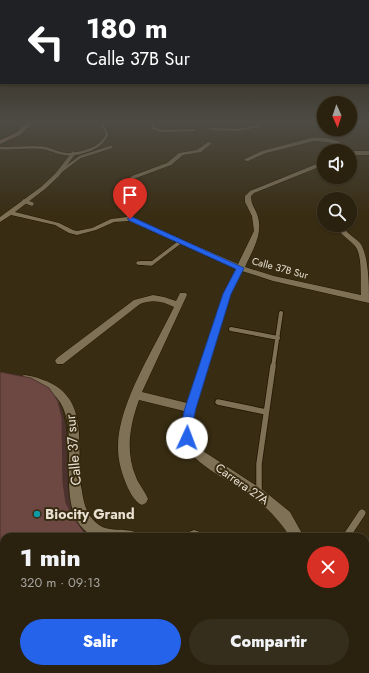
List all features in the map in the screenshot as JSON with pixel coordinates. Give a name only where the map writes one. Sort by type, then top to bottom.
[{"type":"street","points":[[0,220],[43,188],[57,175],[73,153]]},
{"type":"street","points":[[10,213],[57,224],[71,232],[77,233],[94,229],[114,220],[130,219],[133,204],[125,189],[127,182],[134,177],[169,164],[181,154],[185,153]]},
{"type":"street","points":[[246,160],[259,153]]},
{"type":"street","name":"Carrera 27A","points":[[295,533],[285,517],[259,494],[199,455],[190,446],[185,431],[190,408],[227,294],[250,249],[257,231],[255,216],[248,202],[249,194],[317,166]]},
{"type":"street","name":"Calle 37B Sur","points":[[130,219],[240,268],[273,278],[367,299]]},
{"type":"street","points":[[343,232],[360,248],[367,299]]},
{"type":"street","points":[[142,499],[132,485],[126,471],[123,440],[125,425],[136,395],[183,295]]},
{"type":"street","points":[[60,361],[138,302],[148,298],[160,298],[169,300],[178,306]]},
{"type":"street","name":"Calle 37 sur","points":[[13,377],[38,382],[62,395],[72,418],[78,505],[83,518],[93,529],[102,533]]},
{"type":"street","points":[[136,395],[190,408]]},
{"type":"lane","points":[[57,175],[80,157],[91,153]]},
{"type":"lane","points":[[24,201],[32,204]]},
{"type":"lane","points":[[138,263],[152,264],[180,242]]},
{"type":"lane","points":[[259,494],[259,464],[281,313]]},
{"type":"lane","points":[[231,329],[278,338]]},
{"type":"lane","points":[[218,402],[266,412]]},
{"type":"lane","points":[[349,533],[362,513]]},
{"type":"building","name":"Biocity Grand","points":[[0,372],[31,378],[49,388],[58,401],[62,418],[63,483],[66,503],[75,520],[84,532],[91,533],[0,533]]},
{"type":"place","name":"Biocity Grand","points":[[37,514]]},
{"type":"route","points":[[130,219],[240,268],[227,294],[190,408],[185,431],[187,438]]}]
